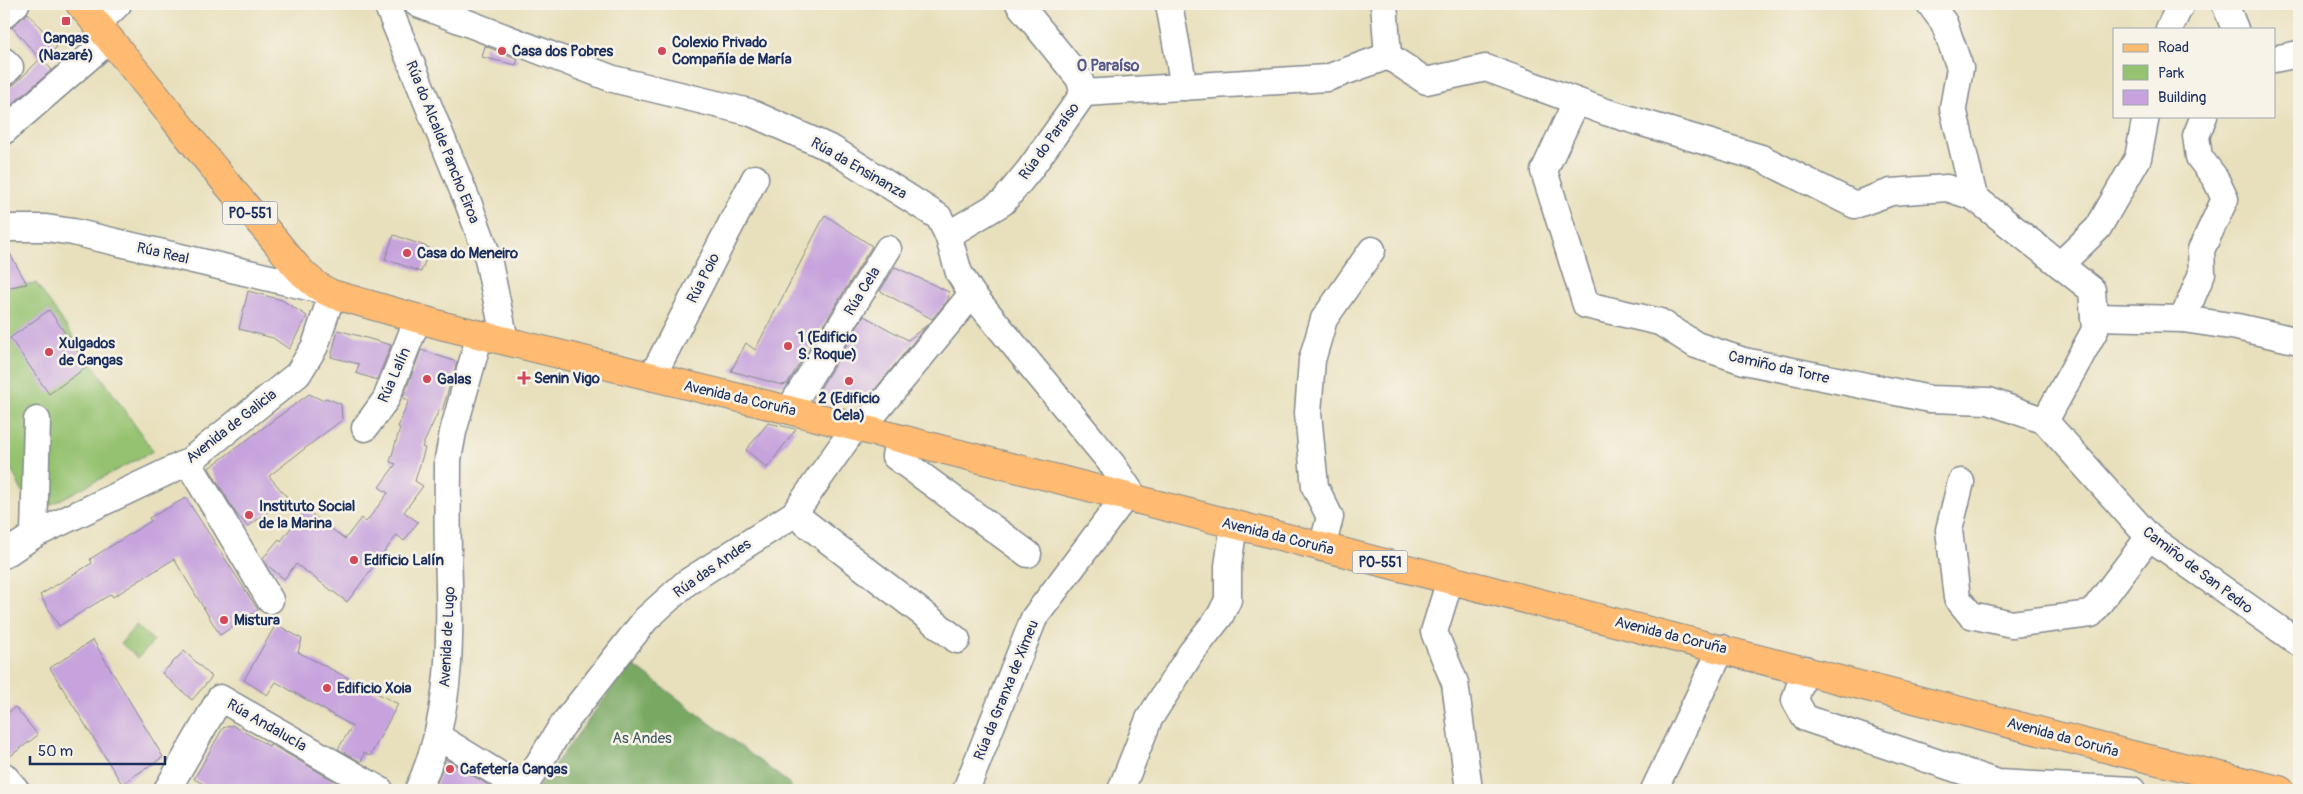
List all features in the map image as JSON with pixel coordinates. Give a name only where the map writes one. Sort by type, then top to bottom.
[{"type":"main road","name":"PO-551","points":[[96,22],[252,215],[307,278],[326,292],[492,337]]},
{"type":"main road","name":"Avenida da Coruña","points":[[492,337],[900,438],[1322,548],[2280,790]]},
{"type":"street","points":[[4,131],[96,22],[118,4]]},
{"type":"street","name":"Rúa do Alcalde Pancho Eiroa","points":[[387,4],[487,254],[492,337]]},
{"type":"street","name":"Rúa da Ensinanza","points":[[418,4],[613,79],[749,112],[824,145],[922,204],[939,217],[948,235],[959,273],[972,294],[1112,464],[1131,498]]},
{"type":"street","name":"Rúa do Paraíso","points":[[948,235],[1003,202],[1030,169],[1084,93],[1079,78],[1018,4]]},
{"type":"street","points":[[1169,4],[1184,87]]},
{"type":"street","points":[[1384,4],[1388,56]]},
{"type":"street","points":[[1930,4],[1944,23],[1960,68],[1953,108],[1974,197]]},
{"type":"street","points":[[2170,28],[2182,4]]},
{"type":"street","points":[[2225,4],[2235,28]]},
{"type":"street","points":[[2276,59],[2299,54]]},
{"type":"street","points":[[1084,93],[1327,78],[1388,56]]},
{"type":"street","points":[[1388,56],[1426,81],[1486,68],[1606,112],[1761,158],[1855,205],[1890,192],[1947,188],[1974,197],[2092,290],[2095,330],[2044,421]]},
{"type":"street","points":[[4,60],[10,67],[4,73]]},
{"type":"street","name":"Camiño da Torre","points":[[1576,102],[1544,171],[1586,305],[1660,322],[1696,345],[1744,361],[1930,399],[1989,401],[2044,421]]},
{"type":"street","points":[[2060,265],[2098,228],[2138,158],[2146,118]]},
{"type":"street","points":[[2183,319],[2202,273],[2201,250],[2226,199],[2215,178],[2199,157],[2196,136],[2203,118]]},
{"type":"street","name":"Rúa Poio","points":[[652,377],[755,178]]},
{"type":"street","name":"Rúa Real","points":[[4,228],[46,228],[73,232],[326,292]]},
{"type":"street","name":"Rúa Cela","points":[[789,410],[888,249]]},
{"type":"street","points":[[1322,548],[1330,517],[1315,487],[1308,413],[1312,360],[1324,319],[1372,250]]},
{"type":"street","name":"Avenida de Galicia","points":[[4,555],[34,535],[188,462],[298,374],[315,346],[326,292]]},
{"type":"street","name":"Rúa das Andes","points":[[523,790],[562,726],[646,620],[686,583],[794,514],[859,428],[972,294]]},
{"type":"street","points":[[2094,317],[2183,319],[2237,327],[2299,341]]},
{"type":"street","name":"Rúa Lalín","points":[[365,428],[386,398],[418,318]]},
{"type":"street","name":"Avenida de Lugo","points":[[418,790],[430,764],[437,736],[448,668],[448,459],[453,432],[492,337]]},
{"type":"street","points":[[34,535],[37,420]]},
{"type":"street","name":"Camiño de San Pedro","points":[[2044,421],[2149,537],[2299,643]]},
{"type":"street","points":[[900,438],[896,456],[1028,554]]},
{"type":"street","points":[[188,462],[270,600]]},
{"type":"street","points":[[1961,482],[1949,530],[1956,598],[1971,615],[2012,624],[2091,614],[2149,537]]},
{"type":"street","name":"Rúa da Granxa de Ximeu","points":[[966,790],[1034,618],[1131,498]]},
{"type":"street","points":[[794,514],[958,640]]},
{"type":"street","points":[[1121,790],[1149,719],[1191,652],[1220,616],[1228,600],[1228,566],[1234,525]]},
{"type":"street","points":[[1450,580],[1434,632],[1455,683],[1469,790]]},
{"type":"street","points":[[1654,790],[1722,648]]},
{"type":"street","points":[[1804,669],[1795,700],[1805,718],[1998,782],[2132,790]]},
{"type":"street","name":"Rúa Andalucía","points":[[168,790],[220,698],[380,790]]},
{"type":"street","points":[[437,736],[523,790]]},
{"type":"street","points":[[4,776],[16,790]]},
{"type":"green space","points":[[36,283],[153,451],[33,514],[4,454],[4,288]]},
{"type":"green space","points":[[136,625],[154,641],[138,658],[121,643]]},
{"type":"green space","name":"As Andes","points":[[631,663],[790,784],[793,790],[536,790]]},
{"type":"building","points":[[28,13],[57,47],[43,60],[52,70],[4,111],[4,90],[15,84],[40,59],[12,27]]},
{"type":"building","points":[[485,46],[518,59],[516,65],[482,57]]},
{"type":"building","points":[[825,215],[872,246],[787,384],[782,385],[731,371],[746,343],[755,350]]},
{"type":"building","name":"Casa do Meneiro","points":[[394,235],[430,248],[421,272],[385,259]]},
{"type":"building","points":[[4,243],[27,284],[4,288]]},
{"type":"building","points":[[895,267],[949,292],[948,300],[932,319],[880,291]]},
{"type":"building","points":[[248,291],[282,300],[307,316],[289,349],[273,338],[239,329]]},
{"type":"building","name":"Xulgados de Cangas","points":[[49,310],[88,366],[49,394],[10,338]]},
{"type":"building","points":[[864,316],[908,340],[927,325],[864,403],[817,394]]},
{"type":"building","points":[[338,330],[391,345],[377,380],[356,373],[359,364],[331,357]]},
{"type":"building","points":[[421,350],[457,362],[442,411],[439,410],[422,447],[425,448],[415,481],[423,486],[404,512],[418,522],[404,541],[397,535],[347,602],[296,564],[284,579],[267,565],[263,558],[279,539],[281,541],[305,509],[345,539],[361,518],[366,522],[388,493],[379,487],[396,464],[390,462],[400,428],[398,427],[409,400],[403,398]]},
{"type":"building","points":[[309,394],[322,400],[326,398],[341,404],[342,420],[269,476],[287,497],[248,527],[235,512],[209,468]]},
{"type":"building","points":[[768,423],[796,429],[767,468],[746,450]]},
{"type":"building","points":[[186,498],[258,610],[220,635],[174,559],[113,597],[111,594],[59,626],[40,595],[92,563],[90,559],[151,521],[149,518]]},
{"type":"building","name":"Edificio Xoia","points":[[276,624],[302,639],[298,652],[398,704],[370,756],[364,753],[361,762],[338,749],[352,726],[276,682],[267,695],[244,680]]},
{"type":"building","points":[[93,640],[163,757],[122,784],[50,668]]},
{"type":"building","points":[[184,651],[212,677],[192,700],[162,673]]},
{"type":"building","points":[[15,707],[38,735],[4,761],[4,716]]},
{"type":"building","points":[[232,725],[269,746],[270,744],[350,790],[214,790],[194,779],[223,728]]},
{"type":"building","points":[[446,759],[496,790],[434,790]]},
{"type":"place","name":"Cangas (Nazaré)","points":[[66,21]]},
{"type":"place","name":"Casa dos Pobres","points":[[502,51]]},
{"type":"place","name":"Colexio Privado Compañía de María","points":[[662,51]]},
{"type":"place","name":"Casa do Meneiro","points":[[407,253]]},
{"type":"place","name":"1 (Edificio S. Roque)","points":[[788,346]]},
{"type":"place","name":"Xulgados de Cangas","points":[[49,352]]},
{"type":"place","name":"Senin Vigo","points":[[524,378]]},
{"type":"place","name":"Galas","points":[[427,379]]},
{"type":"place","name":"2 (Edificio Cela)","points":[[849,381]]},
{"type":"place","name":"Instituto Social de la Marina","points":[[249,515]]},
{"type":"place","name":"Edificio Lalín","points":[[354,560]]},
{"type":"place","name":"Mistura","points":[[224,620]]},
{"type":"place","name":"Edificio Xoia","points":[[327,688]]},
{"type":"place","name":"Cafetería Cangas","points":[[450,769]]},
{"type":"district","name":"O Paraíso","points":[[1108,65]]}]
